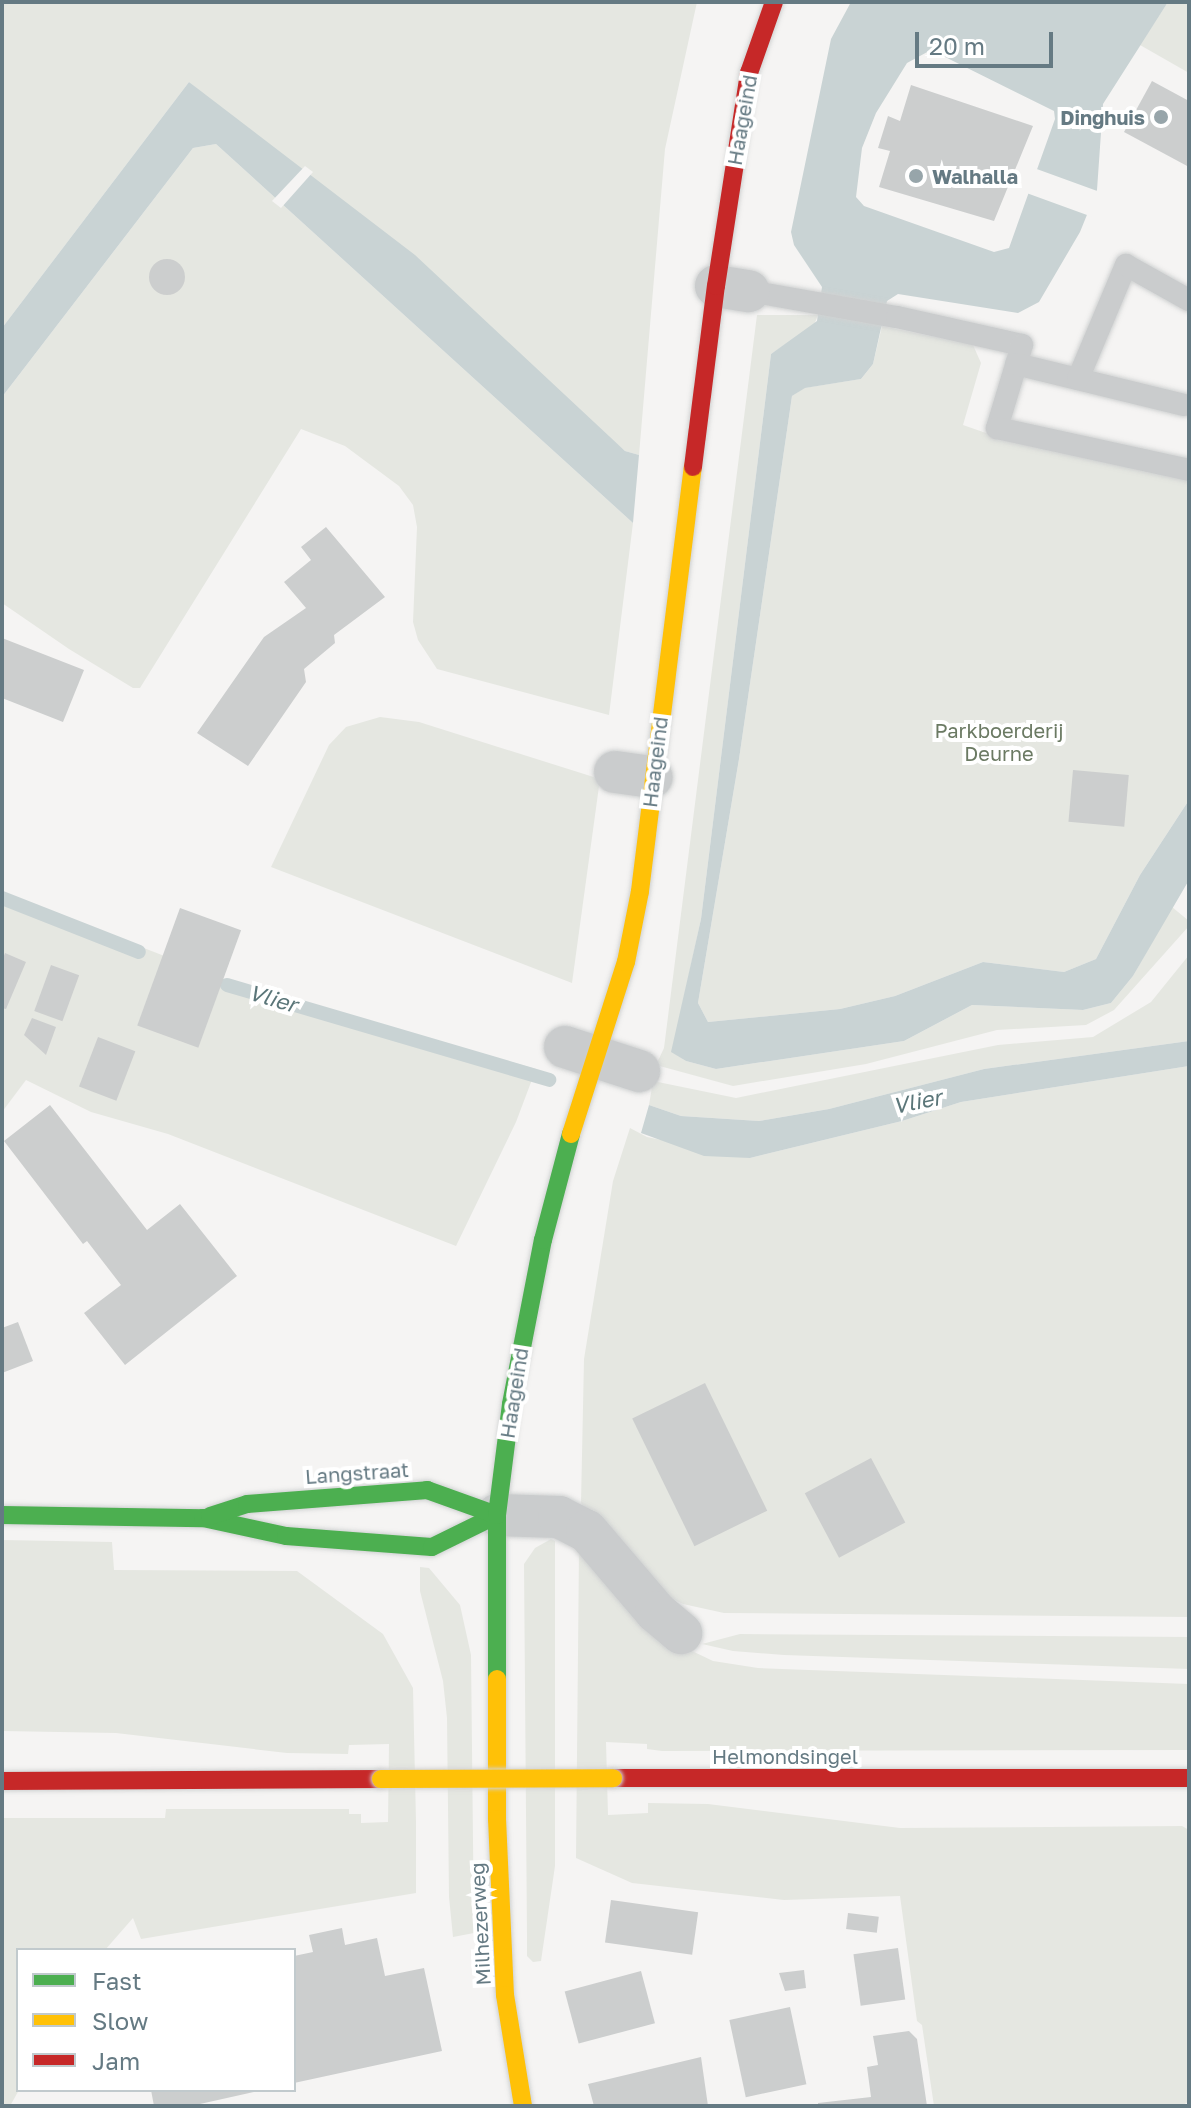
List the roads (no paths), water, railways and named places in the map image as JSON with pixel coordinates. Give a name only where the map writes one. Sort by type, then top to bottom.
[{"type":"main road","name":"Haageind","points":[[498,1739],[497,1515],[511,1404],[580,1051],[626,962],[640,891],[633,775],[732,289],[749,73],[774,2]]},
{"type":"main road","name":"Langstraat","points":[[203,1518],[247,1504],[427,1490],[497,1515]]},
{"type":"main road","name":"Langstraat","points":[[2,1515],[203,1518],[286,1536],[432,1547],[497,1515]]},
{"type":"main road","name":"Milhezerweg","points":[[498,1739],[497,1819],[505,1995],[523,2106]]},
{"type":"main road","name":"Helmondsingel","points":[[2,1781],[1189,1778]]},
{"type":"street","points":[[580,1051],[639,1071]]},
{"type":"street","points":[[497,1515],[559,1517],[587,1531],[656,1612],[681,1633]]},
{"type":"lane","points":[[1078,379],[1126,265],[1189,300]]},
{"type":"lane","points":[[732,289],[897,317],[1022,345],[997,428],[1189,470]]},
{"type":"lane","points":[[1016,364],[1184,405]]},
{"type":"water","points":[[851,2],[1168,2],[1103,104],[1097,190],[1080,232],[1039,302],[1018,313],[898,294],[887,301],[873,364],[861,379],[805,388],[792,396],[739,759],[698,1003],[708,1022],[840,1009],[895,996],[983,962],[1064,972],[1096,959],[1140,875],[1189,800],[1189,880],[1133,976],[1111,1003],[1083,1010],[972,1005],[904,1041],[716,1069],[686,1061],[671,1052],[701,919],[771,354],[817,321],[822,287],[794,245],[791,232],[831,39]],"holes":[[[931,50],[1054,111],[1055,119],[1009,248],[994,252],[864,206],[856,197],[862,148],[876,113],[907,63]]]},
{"type":"water","points":[[189,82],[415,255],[625,451],[639,455],[633,523],[216,144],[193,148],[2,397],[2,328]]},
{"type":"water","points":[[1189,1041],[1189,1066],[961,1102],[902,1121],[750,1158],[704,1156],[641,1133],[649,1105],[681,1116],[759,1121],[829,1109],[984,1069]]},
{"type":"waterway","name":"Vlier","points":[[2,898],[139,952]]},
{"type":"waterway","name":"Vlier","points":[[227,985],[549,1080]]},
{"type":"place","name":"Dinghuis","points":[[1161,117]]},
{"type":"place","name":"Walhalla","points":[[916,176]]},
{"type":"park label","name":"Parkboerderij Deurne","points":[[999,742]]}]
